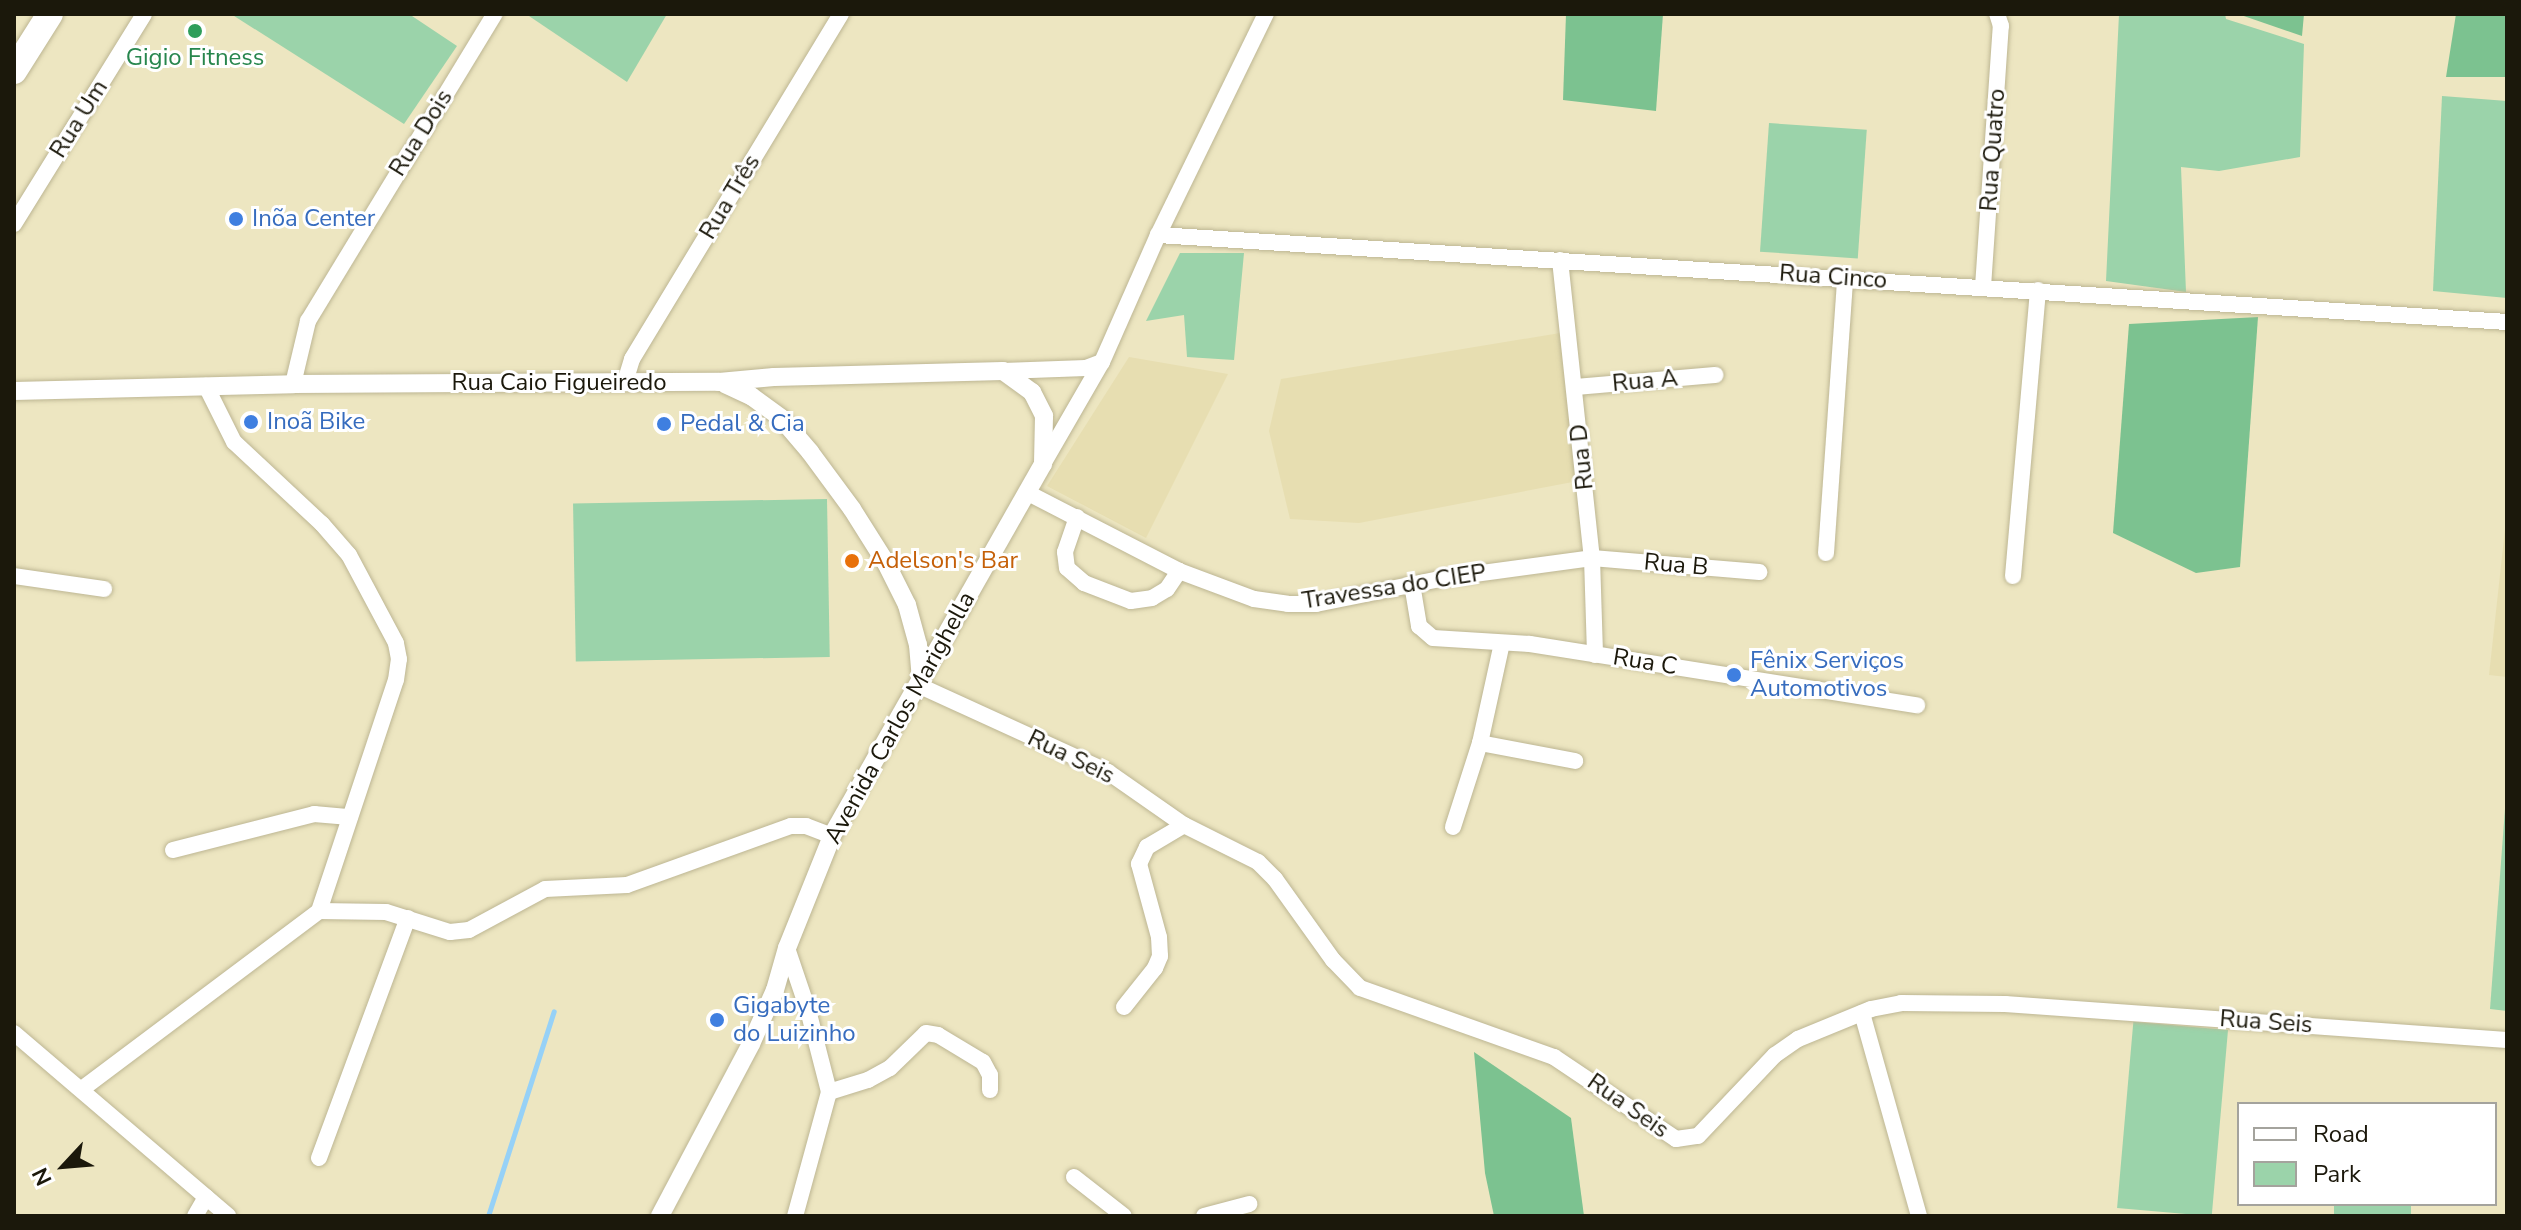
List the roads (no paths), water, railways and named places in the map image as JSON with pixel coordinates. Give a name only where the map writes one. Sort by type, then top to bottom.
[{"type":"highway","points":[[14,71],[50,14]]},
{"type":"street","name":"Rua Um","points":[[14,224],[144,14]]},
{"type":"street","name":"Rua Dois","points":[[293,384],[300,341],[313,311],[495,14]]},
{"type":"street","name":"Rua Três","points":[[625,382],[632,359],[841,14]]},
{"type":"street","name":"Avenida Carlos Marighella","points":[[660,1216],[751,1044],[775,990],[787,948],[832,836],[1102,362],[1158,235],[1266,14]]},
{"type":"street","name":"Rua Quatro","points":[[1983,287],[2001,26],[1997,14]]},
{"type":"street","name":"Rua Cinco","points":[[1158,235],[2507,322]]},
{"type":"street","name":"Rua D","points":[[1560,260],[1592,558],[1595,655]]},
{"type":"street","points":[[1826,553],[1845,278]]},
{"type":"street","points":[[2013,576],[2038,290]]},
{"type":"street","name":"Rua Caio Figueiredo","points":[[14,391],[293,384],[719,382],[774,377],[1086,368],[1102,362]]},
{"type":"street","points":[[1003,371],[1025,385],[1041,406],[1046,429],[1043,464]]},
{"type":"street","name":"Rua A","points":[[1575,387],[1715,375]]},
{"type":"street","points":[[762,403],[762,390],[774,377]]},
{"type":"street","points":[[719,382],[762,403],[795,434],[832,480],[886,563],[911,617],[920,653],[919,683]]},
{"type":"street","points":[[82,1089],[319,911],[396,680],[399,659],[396,643],[349,555],[322,524],[234,442],[206,386]]},
{"type":"street","name":"Travessa do CIEP","points":[[1028,493],[1179,571],[1254,599],[1288,604],[1316,604],[1412,584],[1592,558]]},
{"type":"street","points":[[1077,517],[1065,552],[1067,568],[1084,583],[1131,601],[1152,598],[1167,589],[1179,571]]},
{"type":"street","name":"Rua B","points":[[1592,558],[1759,572]]},
{"type":"street","points":[[14,576],[104,589]]},
{"type":"street","name":"Rua C","points":[[1412,584],[1419,626],[1424,634],[1433,638],[1595,655],[1917,705]]},
{"type":"street","points":[[911,617],[926,626],[951,626]]},
{"type":"street","points":[[1453,827],[1480,743],[1502,643]]},
{"type":"street","name":"Rua Seis","points":[[919,683],[1108,772],[1184,825],[1258,862],[1275,879],[1333,960],[1360,988],[1554,1057],[1676,1139],[1698,1136],[1775,1055],[1798,1039],[1862,1013],[1901,1003],[2005,1004],[2507,1040]]},
{"type":"street","points":[[1480,743],[1575,761]]},
{"type":"street","points":[[173,850],[314,814],[350,817]]},
{"type":"street","points":[[1124,1007],[1155,968],[1160,956],[1159,937],[1139,864],[1147,847],[1184,825]]},
{"type":"street","points":[[319,911],[386,912],[450,932],[469,930],[545,889],[627,885],[791,826],[806,826],[832,836]]},
{"type":"street","points":[[319,1158],[408,918]]},
{"type":"street","points":[[787,948],[808,1010],[829,1092],[795,1216]]},
{"type":"street","points":[[1862,1013],[1919,1216]]},
{"type":"street","points":[[14,1033],[228,1216]]},
{"type":"street","points":[[829,1092],[868,1080],[890,1068],[926,1033],[938,1035],[983,1062],[990,1075],[990,1090]]},
{"type":"street","points":[[1074,1177],[1124,1216]]},
{"type":"street","points":[[195,1216],[206,1197]]},
{"type":"street","points":[[1204,1216],[1249,1204]]},
{"type":"waterway","points":[[488,1216],[554,1011]]},
{"type":"place","name":"Gigio Fitness","points":[[195,31]]},
{"type":"place","name":"Inõa Center","points":[[236,219]]},
{"type":"place","name":"Inoã Bike","points":[[251,422]]},
{"type":"place","name":"Pedal & Cia","points":[[664,424]]},
{"type":"place","name":"Adelson's Bar","points":[[852,561]]},
{"type":"place","name":"Fênix Serviços Automotivos","points":[[1734,675]]},
{"type":"place","name":"Gigabyte do Luizinho","points":[[717,1020]]}]
